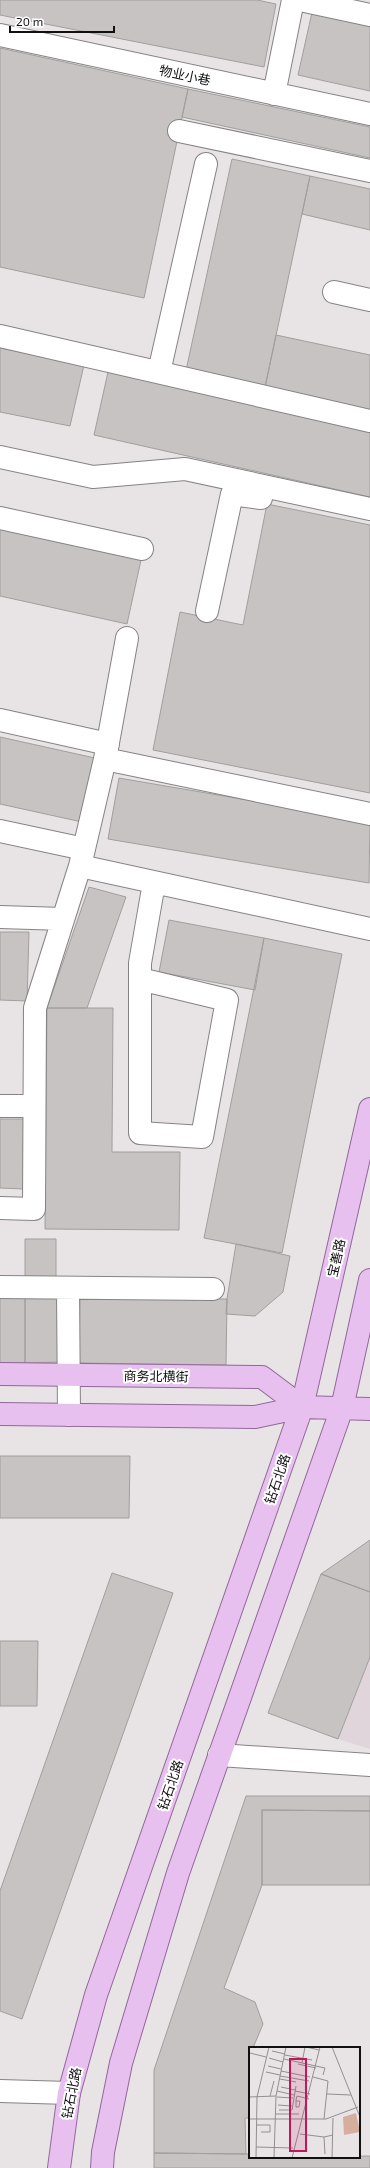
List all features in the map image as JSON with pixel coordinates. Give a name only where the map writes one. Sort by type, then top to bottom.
[{"type":"main road","name":"宝善路","points":[[302,1407],[370,1109]]},
{"type":"main road","points":[[102,2168],[103,2152],[121,2063],[178,1873],[342,1408],[370,1280]]},
{"type":"main road","name":"商务北横街","points":[[0,1374],[262,1377],[302,1407]]},
{"type":"main road","points":[[0,1414],[255,1417],[302,1407],[370,1409]]},
{"type":"main road","name":"钻石北路","points":[[59,2168],[69,2093],[96,1995],[302,1407]]},
{"type":"street","points":[[274,94],[293,0]]},
{"type":"street","points":[[300,0],[370,15]]},
{"type":"street","name":"物业小巷","points":[[0,35],[370,114]]},
{"type":"street","points":[[179,131],[370,171]]},
{"type":"street","points":[[159,372],[206,164]]},
{"type":"street","points":[[334,292],[370,300]]},
{"type":"street","points":[[0,336],[370,421]]},
{"type":"street","points":[[0,457],[93,477],[185,468],[370,509]]},
{"type":"street","points":[[207,611],[232,494],[286,501],[370,520]]},
{"type":"street","points":[[0,518],[142,549]]},
{"type":"street","points":[[0,1208],[34,1209],[35,1008],[82,858],[106,751],[127,638]]},
{"type":"street","points":[[0,720],[106,751],[370,814]]},
{"type":"street","points":[[0,831],[154,882],[370,929]]},
{"type":"street","points":[[140,979],[227,1000],[202,1137],[140,1133],[140,979],[140,963],[154,882]]},
{"type":"street","points":[[0,917],[63,919]]},
{"type":"street","points":[[0,1106],[34,1106]]},
{"type":"street","points":[[0,1287],[213,1289]]},
{"type":"street","points":[[68,1288],[69,1415]]},
{"type":"street","points":[[219,1755],[370,1765]]},
{"type":"street","points":[[0,2091],[69,2093]]},
{"type":"shaded area","points":[[370,1657],[370,1749],[338,1739]]},
{"type":"building","points":[[0,0],[257,0],[276,4],[264,67],[0,15]]},
{"type":"building","points":[[313,8],[370,20],[370,91],[298,75]]},
{"type":"building","points":[[0,48],[188,89],[144,298],[0,267]]},
{"type":"building","points":[[188,89],[370,127],[370,158],[182,117]]},
{"type":"building","points":[[232,159],[310,176],[264,392],[185,375]]},
{"type":"building","points":[[310,176],[370,189],[370,230],[302,214]]},
{"type":"building","points":[[276,335],[370,355],[370,415],[264,392]]},
{"type":"building","points":[[0,348],[84,365],[70,426],[0,412]]},
{"type":"building","points":[[108,372],[370,431],[370,497],[94,435]]},
{"type":"building","points":[[267,504],[370,525],[370,793],[153,750],[180,612],[243,625]]},
{"type":"building","points":[[0,527],[141,560],[127,624],[0,596]]},
{"type":"building","points":[[0,737],[95,758],[82,822],[0,804]]},
{"type":"building","points":[[119,778],[370,821],[369,883],[108,839]]},
{"type":"building","points":[[89,887],[126,897],[87,1008],[47,1008]]},
{"type":"building","points":[[169,920],[264,938],[255,990],[159,972]]},
{"type":"building","points":[[0,932],[29,932],[27,1001],[0,1000]]},
{"type":"building","points":[[264,938],[342,954],[282,1253],[204,1238]]},
{"type":"building","points":[[47,1008],[113,1008],[112,1152],[180,1152],[179,1230],[45,1229]]},
{"type":"building","points":[[0,1119],[25,1119],[24,1189],[0,1188]]},
{"type":"building","points":[[25,1239],[56,1239],[56,1284],[25,1284]]},
{"type":"building","points":[[236,1244],[290,1256],[283,1292],[255,1316],[226,1314]]},
{"type":"building","points":[[0,1297],[25,1298],[25,1363],[0,1363]]},
{"type":"building","points":[[25,1298],[59,1298],[59,1362],[25,1363]]},
{"type":"building","points":[[80,1298],[227,1299],[226,1365],[79,1363]]},
{"type":"building","points":[[0,1456],[130,1456],[129,1518],[0,1518]]},
{"type":"building","points":[[370,1540],[370,1592],[321,1574]]},
{"type":"building","points":[[112,1573],[173,1593],[22,2019],[0,2011],[0,1891]]},
{"type":"building","points":[[321,1574],[370,1592],[370,1657],[338,1739],[268,1713]]},
{"type":"building","points":[[0,1641],[38,1641],[37,1706],[0,1706]]},
{"type":"building","points":[[246,1796],[370,1796],[370,1811],[262,1810],[262,1885],[224,1988],[255,2002],[263,2024],[253,2047],[249,2047],[249,2118],[245,2118],[246,2154],[154,2153],[154,2070]]},
{"type":"building","points":[[262,1810],[370,1811],[370,1885],[262,1885]]},
{"type":"building","points":[[154,2153],[249,2154],[249,2158],[360,2158],[360,2156],[370,2156],[370,2168],[154,2168]]}]
